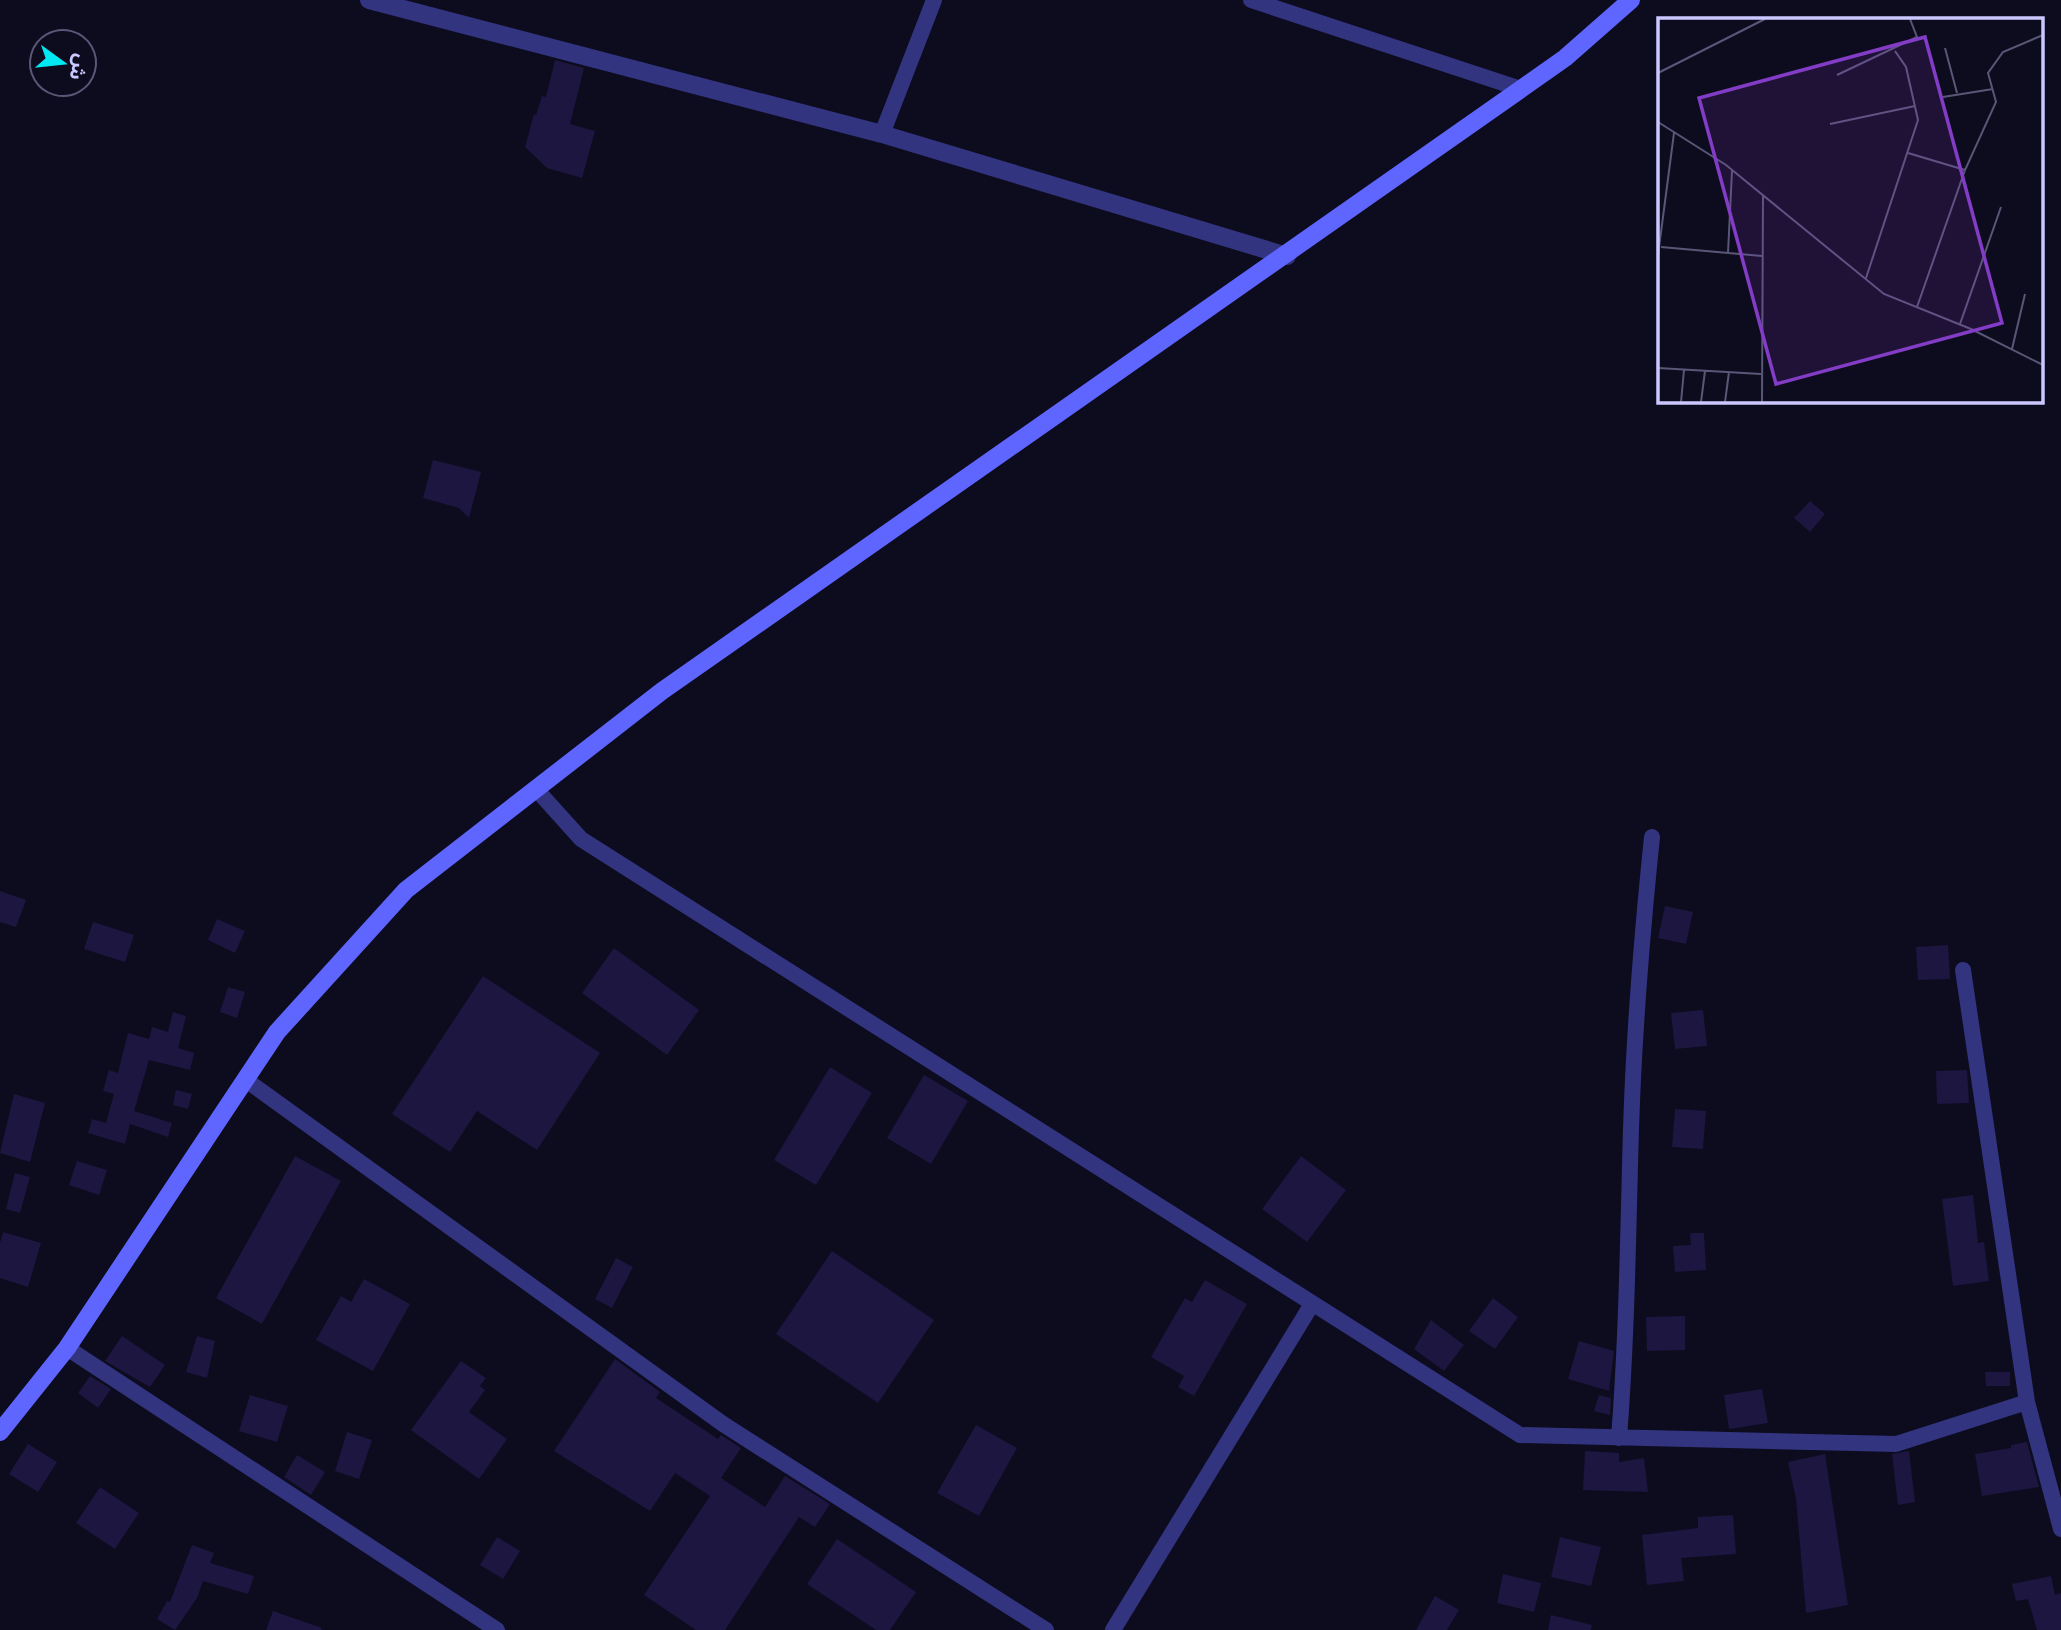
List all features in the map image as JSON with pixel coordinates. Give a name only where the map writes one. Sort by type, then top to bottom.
[{"type":"main road","points":[[0,1432],[67,1348],[277,1032],[406,890],[662,691],[1287,256],[1565,58],[1631,0]]},
{"type":"street","points":[[369,0],[882,134],[1287,256]]},
{"type":"street","points":[[882,134],[934,0]]},
{"type":"street","points":[[1251,0],[1521,89]]},
{"type":"street","points":[[536,789],[581,839],[1520,1435],[1896,1444],[2027,1402]]},
{"type":"street","points":[[1619,1438],[1628,1321],[1631,1129],[1640,955],[1652,837]]},
{"type":"street","points":[[1963,970],[2027,1402],[2061,1529]]},
{"type":"street","points":[[246,1080],[723,1424],[1046,1630]]},
{"type":"street","points":[[1113,1630],[1312,1304]]},
{"type":"street","points":[[67,1348],[497,1630]]},
{"type":"building","points":[[555,60],[584,68],[570,124],[595,131],[582,178],[547,168],[525,147],[534,114],[536,115],[542,96],[546,97]]},
{"type":"building","points":[[433,460],[481,472],[469,518],[459,508],[423,498]]},
{"type":"building","points":[[1810,501],[1825,514],[1810,532],[1794,518]]},
{"type":"building","points":[[0,891],[26,900],[16,927],[0,922]]},
{"type":"building","points":[[1665,906],[1693,912],[1686,944],[1658,938]]},
{"type":"building","points":[[217,919],[245,931],[235,953],[208,940]]},
{"type":"building","points":[[93,922],[134,935],[125,962],[84,949]]},
{"type":"building","points":[[1948,945],[1950,979],[1918,980],[1916,947]]},
{"type":"building","points":[[614,948],[699,1010],[667,1055],[582,993]]},
{"type":"building","points":[[483,976],[600,1053],[537,1150],[477,1111],[450,1152],[392,1114]]},
{"type":"building","points":[[228,987],[245,992],[237,1018],[220,1012]]},
{"type":"building","points":[[1703,1010],[1707,1046],[1675,1049],[1671,1013]]},
{"type":"building","points":[[173,1012],[186,1016],[178,1048],[194,1053],[190,1070],[149,1060],[134,1111],[172,1123],[168,1137],[130,1124],[125,1144],[88,1133],[92,1119],[106,1123],[114,1094],[103,1091],[109,1070],[118,1073],[128,1033],[149,1039],[152,1027],[168,1032]]},
{"type":"building","points":[[830,1067],[872,1093],[816,1185],[774,1160]]},
{"type":"building","points":[[1967,1070],[1969,1103],[1937,1104],[1936,1071]]},
{"type":"building","points":[[924,1075],[968,1101],[931,1164],[887,1138]]},
{"type":"building","points":[[176,1090],[192,1094],[188,1109],[173,1105]]},
{"type":"building","points":[[14,1094],[45,1103],[30,1162],[0,1153]]},
{"type":"building","points":[[1675,1109],[1706,1111],[1703,1149],[1672,1147]]},
{"type":"building","points":[[295,1156],[341,1181],[262,1324],[216,1298]]},
{"type":"building","points":[[1301,1156],[1346,1190],[1307,1242],[1262,1209]]},
{"type":"building","points":[[77,1161],[107,1170],[99,1195],[69,1185]]},
{"type":"building","points":[[15,1173],[30,1177],[20,1213],[6,1209]]},
{"type":"building","points":[[1973,1195],[1978,1243],[1984,1242],[1989,1281],[1953,1286],[1942,1199]]},
{"type":"building","points":[[3,1232],[41,1243],[28,1287],[0,1278],[0,1243]]},
{"type":"building","points":[[1690,1233],[1704,1233],[1706,1270],[1675,1272],[1673,1246],[1691,1245]]},
{"type":"building","points":[[832,1251],[934,1320],[878,1403],[776,1334]]},
{"type":"building","points":[[616,1258],[633,1267],[612,1308],[595,1299]]},
{"type":"building","points":[[364,1279],[410,1304],[373,1371],[316,1340],[341,1296],[351,1302]]},
{"type":"building","points":[[1205,1280],[1247,1304],[1194,1396],[1178,1387],[1184,1376],[1151,1357],[1185,1298],[1192,1302]]},
{"type":"building","points":[[1493,1298],[1518,1317],[1495,1349],[1469,1331]]},
{"type":"building","points":[[1685,1316],[1685,1350],[1647,1351],[1646,1317]]},
{"type":"building","points":[[1431,1320],[1464,1345],[1444,1371],[1414,1349]]},
{"type":"building","points":[[122,1336],[165,1365],[150,1387],[105,1361]]},
{"type":"building","points":[[197,1336],[215,1341],[207,1378],[186,1372]]},
{"type":"building","points":[[1579,1341],[1614,1351],[1609,1391],[1568,1379]]},
{"type":"building","points":[[615,1359],[660,1392],[656,1398],[718,1439],[721,1435],[741,1448],[721,1478],[765,1507],[785,1476],[830,1504],[815,1527],[799,1517],[725,1630],[696,1630],[644,1595],[710,1496],[675,1473],[650,1511],[554,1451]]},
{"type":"building","points":[[461,1361],[486,1378],[480,1386],[485,1390],[469,1412],[507,1439],[479,1479],[411,1430]]},
{"type":"building","points":[[1985,1372],[2010,1372],[2010,1386],[1986,1386]]},
{"type":"building","points":[[90,1376],[111,1389],[98,1408],[78,1393]]},
{"type":"building","points":[[1762,1389],[1768,1423],[1729,1429],[1724,1395]]},
{"type":"building","points":[[250,1395],[288,1406],[277,1442],[239,1431]]},
{"type":"building","points":[[1599,1395],[1611,1398],[1610,1415],[1594,1411]]},
{"type":"building","points":[[976,1425],[1017,1448],[979,1516],[937,1493]]},
{"type":"building","points":[[347,1432],[372,1440],[359,1479],[335,1471]]},
{"type":"building","points":[[2027,1442],[2039,1487],[1982,1496],[1975,1454],[2011,1448],[2011,1445]]},
{"type":"building","points":[[28,1444],[57,1462],[38,1492],[9,1474]]},
{"type":"building","points":[[1585,1451],[1619,1453],[1619,1462],[1644,1458],[1648,1492],[1583,1490]]},
{"type":"building","points":[[1909,1451],[1915,1502],[1898,1505],[1892,1454]]},
{"type":"building","points":[[1825,1454],[1848,1605],[1806,1613],[1796,1499],[1788,1462]]},
{"type":"building","points":[[297,1455],[325,1472],[311,1495],[284,1477]]},
{"type":"building","points":[[100,1487],[139,1513],[115,1549],[76,1523]]},
{"type":"building","points":[[1733,1515],[1736,1554],[1681,1558],[1684,1581],[1647,1585],[1642,1535],[1698,1528],[1698,1517]]},
{"type":"building","points":[[497,1537],[520,1551],[503,1579],[480,1565]]},
{"type":"building","points":[[1560,1537],[1601,1547],[1591,1586],[1551,1577]]},
{"type":"building","points":[[837,1539],[916,1592],[890,1630],[876,1630],[807,1584]]},
{"type":"building","points":[[192,1545],[214,1553],[210,1563],[254,1576],[248,1594],[203,1581],[197,1598],[175,1630],[157,1619],[167,1601],[170,1602]]},
{"type":"building","points":[[1503,1574],[1541,1583],[1534,1612],[1497,1603]]},
{"type":"building","points":[[2051,1576],[2055,1595],[2061,1593],[2061,1630],[2037,1630],[2028,1599],[2016,1601],[2012,1584]]},
{"type":"building","points":[[1435,1596],[1459,1610],[1447,1630],[1416,1630]]},
{"type":"building","points":[[273,1611],[322,1628],[266,1630]]},
{"type":"building","points":[[1551,1615],[1592,1625],[1591,1630],[1548,1630]]}]
